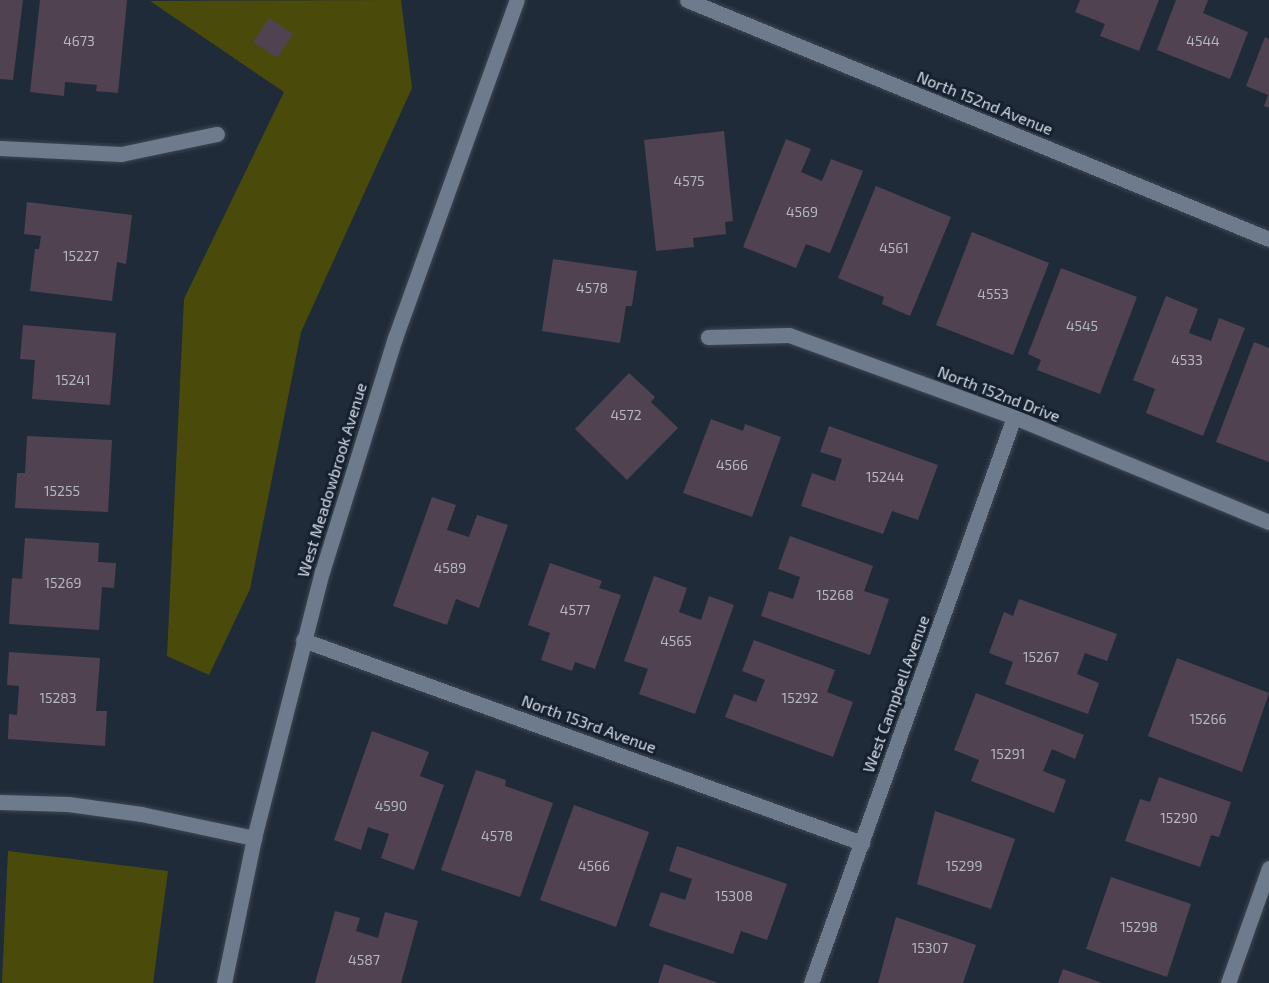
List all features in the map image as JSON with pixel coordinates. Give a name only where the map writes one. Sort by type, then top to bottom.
[{"type":"street","name":"West Meadowbrook Avenue","points":[[224,983],[254,838],[303,640],[396,338],[517,0]]},
{"type":"street","name":"North 152nd Avenue","points":[[687,0],[1269,239]]},
{"type":"street","points":[[0,148],[121,154],[217,134]]},
{"type":"street","name":"North 152nd Drive","points":[[708,338],[789,335],[1014,417],[1269,522]]},
{"type":"street","name":"West Campbell Avenue","points":[[811,983],[1014,417]]},
{"type":"street","name":"North 153rd Avenue","points":[[303,640],[862,843]]},
{"type":"street","points":[[0,802],[68,804],[141,814],[254,838]]},
{"type":"street","points":[[1228,983],[1269,868]]},
{"type":"shaded area","points":[[401,0],[412,88],[301,332],[250,589],[209,675],[167,656],[184,299],[284,92],[150,1]]},
{"type":"shaded area","points":[[8,851],[168,871],[153,983],[2,983]]},
{"type":"building","points":[[0,0],[23,0],[13,80],[0,79]]},
{"type":"building","points":[[40,0],[127,0],[118,93],[96,91],[97,85],[65,82],[64,96],[30,92]]},
{"type":"building","points":[[1080,0],[1159,0],[1139,51],[1100,36],[1105,24],[1075,12]]},
{"type":"building","points":[[1176,0],[1208,0],[1203,13],[1248,32],[1230,79],[1157,50]]},
{"type":"building","points":[[269,18],[293,34],[277,58],[253,42]]},
{"type":"building","points":[[1265,37],[1269,39],[1269,108],[1264,106],[1268,95],[1246,86]]},
{"type":"building","points":[[724,131],[733,221],[725,222],[726,234],[693,238],[694,247],[656,251],[644,140]]},
{"type":"building","points":[[786,139],[811,149],[801,172],[822,181],[831,159],[863,171],[830,253],[806,244],[796,268],[743,247]]},
{"type":"building","points":[[876,186],[951,217],[910,316],[882,304],[884,297],[838,278]]},
{"type":"building","points":[[27,202],[132,215],[126,264],[117,262],[112,301],[30,291],[35,249],[39,249],[41,236],[24,234]]},
{"type":"building","points":[[972,232],[1049,263],[1013,355],[936,325]]},
{"type":"building","points":[[553,259],[637,271],[632,306],[626,306],[620,343],[542,331]]},
{"type":"building","points":[[1061,268],[1137,297],[1100,394],[1037,370],[1041,360],[1028,354]]},
{"type":"building","points":[[1166,296],[1198,309],[1189,333],[1211,341],[1219,318],[1245,328],[1203,436],[1146,413],[1155,389],[1133,380]]},
{"type":"building","points":[[23,325],[116,333],[110,405],[32,399],[35,360],[20,359]]},
{"type":"building","points":[[1254,342],[1269,348],[1269,462],[1216,442]]},
{"type":"building","points":[[629,373],[655,397],[651,402],[678,428],[627,480],[575,429]]},
{"type":"building","points":[[711,419],[743,431],[745,424],[781,437],[752,517],[683,493]]},
{"type":"building","points":[[829,426],[938,465],[918,520],[892,511],[883,534],[801,506],[812,473],[835,481],[842,459],[820,452]]},
{"type":"building","points":[[27,436],[112,440],[108,512],[15,508],[17,473],[25,473]]},
{"type":"building","points":[[432,497],[456,505],[447,530],[469,537],[477,515],[508,525],[479,608],[456,599],[447,625],[393,606]]},
{"type":"building","points":[[790,536],[873,566],[864,591],[889,599],[870,655],[761,616],[769,591],[793,599],[800,577],[778,569]]},
{"type":"building","points":[[25,538],[99,543],[98,562],[116,563],[114,588],[102,587],[99,630],[9,624],[12,578],[22,579]]},
{"type":"building","points":[[550,563],[602,581],[599,588],[621,595],[595,669],[575,662],[572,671],[541,660],[550,633],[528,625]]},
{"type":"building","points":[[654,576],[687,588],[679,612],[701,620],[709,596],[734,605],[695,714],[639,694],[648,669],[624,661]]},
{"type":"building","points":[[1019,599],[1117,634],[1107,661],[1085,653],[1077,674],[1099,683],[1088,714],[1005,684],[1013,662],[989,653],[1004,612],[1013,616]]},
{"type":"building","points":[[754,640],[835,670],[827,692],[853,702],[833,757],[725,717],[734,694],[756,702],[765,680],[742,671]]},
{"type":"building","points":[[9,652],[100,658],[96,711],[107,711],[105,746],[8,739],[9,714],[17,715],[19,686],[7,685]]},
{"type":"building","points":[[1177,658],[1269,693],[1242,772],[1148,736]]},
{"type":"building","points":[[976,693],[1084,735],[1075,759],[1052,749],[1043,771],[1066,780],[1054,813],[971,781],[979,760],[954,750]]},
{"type":"building","points":[[372,731],[429,752],[420,776],[444,785],[414,870],[381,858],[389,834],[368,827],[361,850],[334,840]]},
{"type":"building","points":[[476,770],[506,780],[505,786],[553,803],[520,897],[441,870]]},
{"type":"building","points":[[1159,777],[1231,802],[1219,837],[1211,835],[1200,867],[1125,841],[1140,799],[1150,802]]},
{"type":"building","points":[[574,805],[649,832],[616,927],[540,900]]},
{"type":"building","points":[[935,811],[1015,839],[991,909],[917,884]]},
{"type":"building","points":[[677,846],[787,884],[767,940],[741,931],[733,954],[649,926],[661,892],[685,900],[692,879],[669,871]]},
{"type":"building","points":[[1111,877],[1191,904],[1167,977],[1086,949]]},
{"type":"building","points":[[335,911],[360,918],[356,931],[378,938],[385,912],[418,921],[401,983],[315,983]]},
{"type":"building","points":[[896,917],[976,945],[963,983],[878,983]]},
{"type":"building","points":[[664,964],[718,983],[658,983]]},
{"type":"building","points":[[1063,969],[1102,983],[1058,983]]}]
